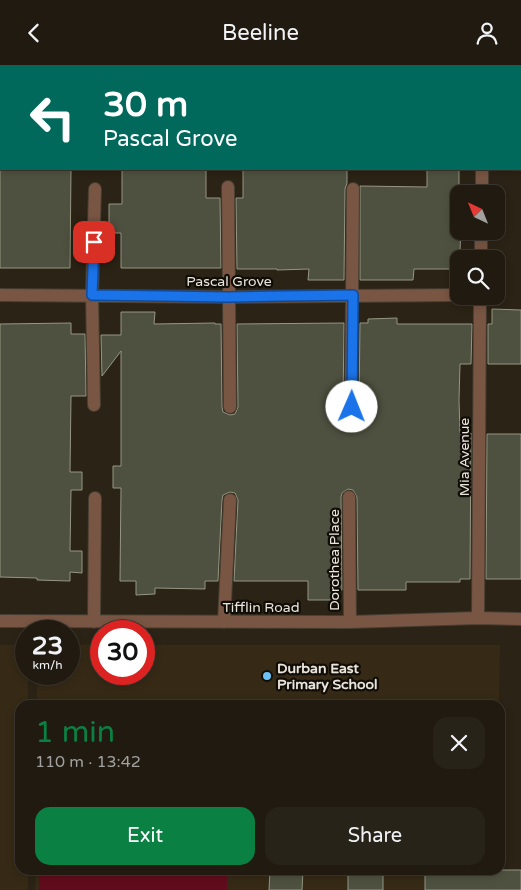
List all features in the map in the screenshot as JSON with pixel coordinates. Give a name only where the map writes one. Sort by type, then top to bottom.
[{"type":"street","points":[[482,170],[482,185]]},
{"type":"street","points":[[228,187],[230,407]]},
{"type":"street","points":[[94,405],[92,295],[95,189]]},
{"type":"street","points":[[352,407],[354,189]]},
{"type":"street","name":"Pascal Grove","points":[[0,295],[228,297],[450,295]]},
{"type":"street","name":"Mia Avenue","points":[[478,618],[480,305]]},
{"type":"street","name":"Dorothea Place","points":[[349,497],[350,622]]},
{"type":"street","points":[[94,620],[95,498]]},
{"type":"street","points":[[224,622],[230,500]]},
{"type":"street","name":"Tifflin Road","points":[[155,622],[350,622],[478,618],[521,619]]},
{"type":"street","name":"Tifflin Road","points":[[0,621],[90,622]]},
{"type":"shaded area","name":"Durban East Primary School","points":[[80,644],[90,645],[90,685],[155,685],[155,645],[500,645],[499,700],[37,700],[37,685],[80,685]]},
{"type":"shaded area","points":[[0,645],[15,645],[15,685],[28,685],[28,700],[15,700],[15,875],[28,875],[28,890],[0,890]]},
{"type":"shaded area","points":[[36,875],[496,875],[496,890],[35,890]]},
{"type":"shaded area","points":[[39,875],[227,875],[227,890],[39,890]]},
{"type":"building","points":[[0,170],[71,170],[70,268],[0,268]]},
{"type":"building","points":[[122,170],[206,170],[206,198],[220,198],[221,268],[121,268],[121,233],[109,233],[109,204],[122,204]]},
{"type":"building","points":[[243,170],[347,170],[344,280],[308,280],[309,269],[237,269],[236,198],[243,198]]},
{"type":"building","points":[[427,170],[459,170],[459,185],[450,185],[450,240],[461,240],[460,250],[450,250],[450,269],[414,269],[413,280],[360,280],[360,186],[427,187]]},
{"type":"building","points":[[492,309],[521,310],[521,364],[488,364],[488,324],[492,324]]},
{"type":"building","points":[[121,312],[155,312],[154,324],[221,324],[222,407],[223,412],[230,415],[235,414],[238,407],[237,324],[344,323],[343,407],[346,414],[351,415],[358,412],[359,407],[360,323],[368,323],[368,319],[397,318],[397,324],[472,324],[471,364],[460,364],[459,400],[460,433],[471,433],[470,579],[460,579],[460,582],[406,582],[406,590],[358,590],[357,497],[353,490],[348,489],[342,493],[341,497],[342,590],[332,590],[332,600],[308,600],[308,581],[234,581],[238,500],[235,493],[230,492],[223,495],[222,500],[218,581],[205,581],[205,589],[155,588],[155,594],[136,595],[136,581],[120,581],[121,488],[113,488],[113,466],[121,466],[121,351],[102,376],[101,335],[121,335]]},
{"type":"building","points":[[71,323],[71,334],[85,334],[86,396],[71,396],[70,472],[82,472],[82,490],[71,490],[70,551],[82,551],[82,573],[70,572],[70,581],[0,577],[0,324]]},
{"type":"building","points":[[487,434],[521,434],[521,579],[486,579]]},
{"type":"building","points":[[505,870],[521,870],[521,890],[425,890],[425,875],[505,875]]},
{"type":"building","points":[[270,875],[303,875],[302,890],[269,890]]},
{"type":"building","points":[[348,875],[383,875],[383,890],[348,890]]},
{"type":"place","name":"Durban East Primary School","points":[[267,676]]},
{"type":"route","points":[[94,242],[92,295],[228,297],[353,295],[352,407]]}]
